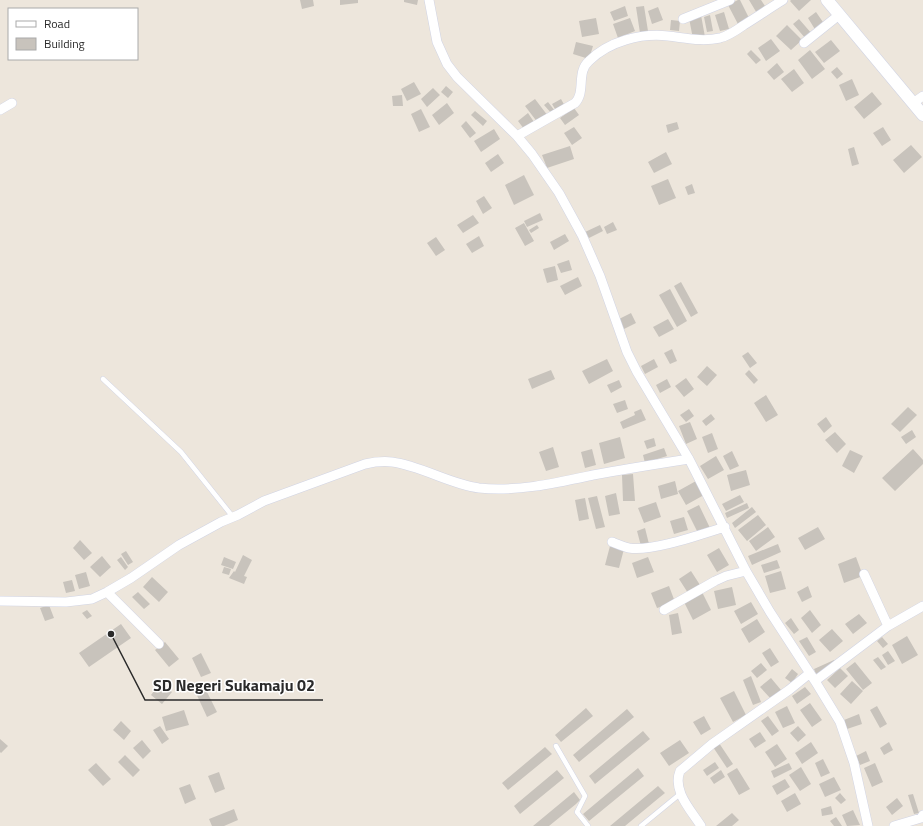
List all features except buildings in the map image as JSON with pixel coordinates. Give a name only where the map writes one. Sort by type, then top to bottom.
[{"type":"main road","points":[[827,0],[923,115]]},
{"type":"street","points":[[429,0],[437,42],[447,64],[465,85],[517,136],[544,171],[567,207],[593,258],[627,352],[689,459],[746,571],[770,612],[813,677],[840,722],[854,763],[868,826]]},
{"type":"street","points":[[683,20],[730,0]]},
{"type":"street","points":[[517,136],[575,103],[579,97],[584,66],[606,48],[631,38],[647,36],[667,36],[696,40],[722,38],[783,0]]},
{"type":"street","points":[[804,43],[839,15]]},
{"type":"street","points":[[912,103],[923,96]]},
{"type":"street","points":[[0,110],[12,103]]},
{"type":"street","points":[[0,601],[82,601],[92,599],[131,578],[179,545],[264,501],[365,464],[393,462],[463,485],[480,488],[504,488],[549,484],[689,459]]},
{"type":"street","points":[[612,542],[629,548],[641,548],[661,545],[725,528]]},
{"type":"street","points":[[664,610],[715,581],[726,576],[746,571]]},
{"type":"street","points":[[864,574],[888,626]]},
{"type":"street","points":[[107,592],[159,644]]},
{"type":"street","points":[[701,826],[680,794],[678,777],[680,771],[685,766],[712,744],[789,690],[813,677],[888,626],[923,606]]},
{"type":"street","points":[[894,826],[921,818],[923,815]]},
{"type":"lane","points":[[103,379],[181,452],[236,516]]},
{"type":"lane","points":[[556,746],[585,796],[577,812],[588,826]]},
{"type":"lane","points":[[641,826],[680,794]]},
{"type":"place","name":"SD Negeri Sukamaju 02","points":[[111,634]]}]
